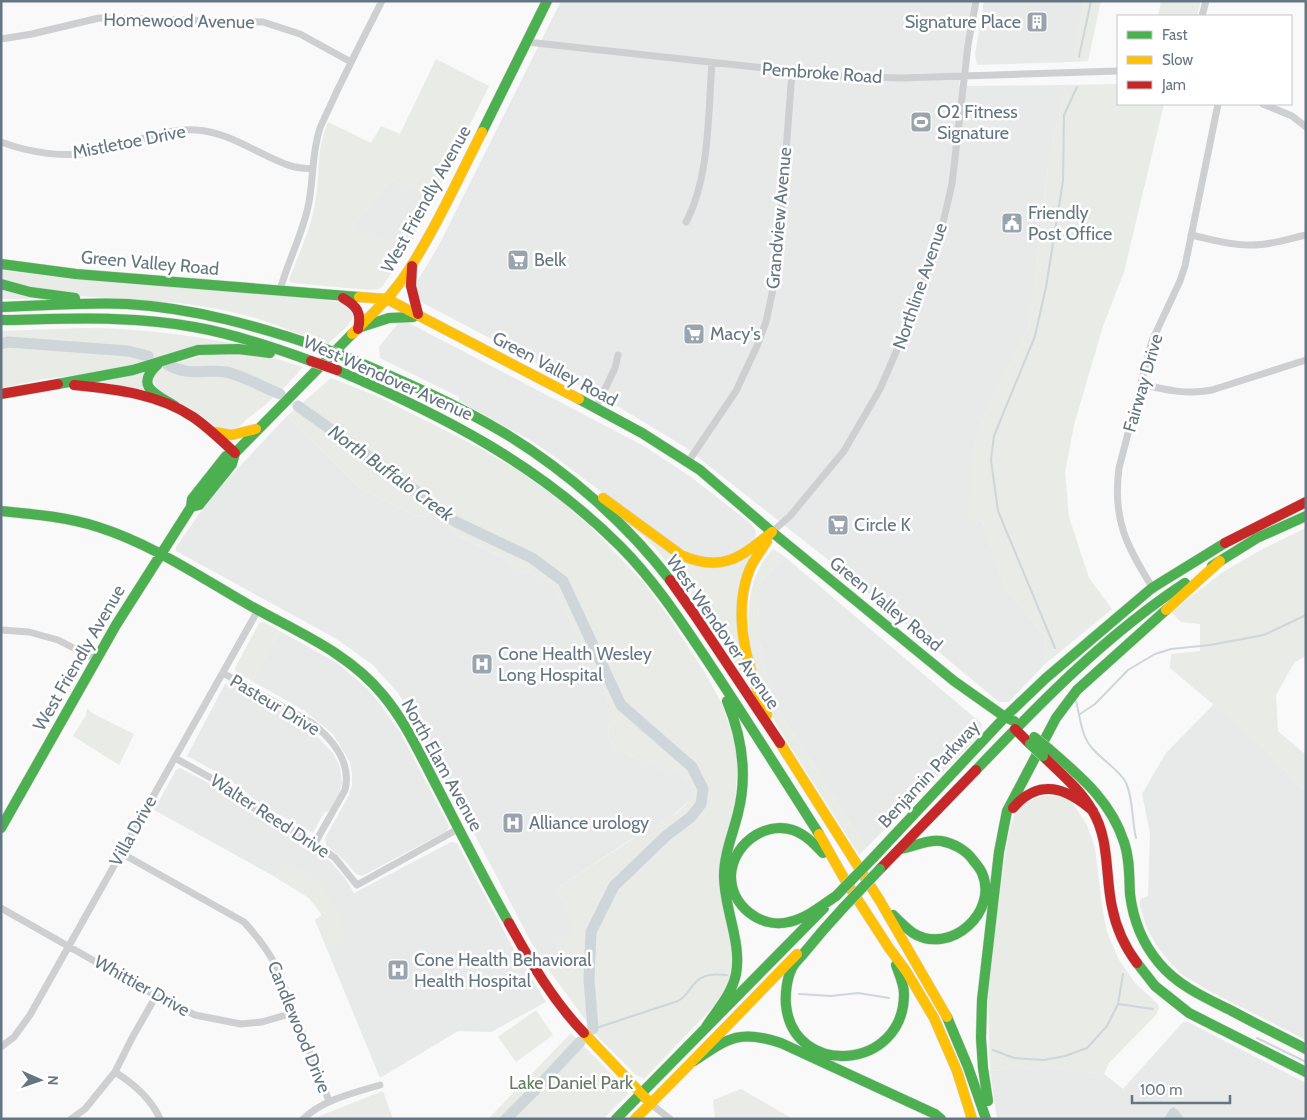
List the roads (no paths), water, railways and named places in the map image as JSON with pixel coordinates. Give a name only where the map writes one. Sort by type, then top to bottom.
[{"type":"main road","name":"West Friendly Avenue","points":[[1,828],[76,697],[95,658],[158,553],[191,507],[192,499],[226,456],[235,452],[358,329],[387,299],[408,272],[451,194],[548,1]]},
{"type":"main road","points":[[337,295],[355,305],[358,309],[360,316],[358,329],[389,318],[418,314],[411,286],[413,262]]},
{"type":"main road","name":"Green Valley Road","points":[[1,264],[76,274],[387,299],[642,433],[700,470],[772,532],[954,681],[1018,727],[1032,741],[1101,796],[1113,815],[1125,842],[1131,902],[1136,920],[1151,954],[1162,968],[1191,990],[1306,1048]]},
{"type":"main road","points":[[1,284],[30,292],[126,304]]},
{"type":"main road","name":"West Wendover Avenue","points":[[1,307],[126,304],[154,306],[213,316],[266,329],[349,358],[391,376],[467,413],[516,441],[555,467],[624,528],[665,573],[686,601],[776,737],[880,901],[929,983],[952,1026],[973,1077],[986,1119]]},
{"type":"main road","name":"West Wendover Avenue","points":[[1,320],[110,318],[177,324],[246,339],[337,370],[396,396],[472,434],[513,458],[561,491],[607,532],[649,577],[676,612],[711,667],[726,686],[832,855],[845,880],[906,971],[934,1018],[957,1071],[972,1119]]},
{"type":"main road","points":[[1,394],[133,370],[158,364],[178,355],[198,350],[220,348],[309,360]]},
{"type":"main road","points":[[158,364],[148,372],[147,386],[155,394],[210,430],[235,452]]},
{"type":"main road","points":[[58,384],[114,389],[174,406]]},
{"type":"main road","points":[[210,430],[232,435],[259,428]]},
{"type":"main road","points":[[555,467],[565,470],[680,555],[692,561],[720,564],[733,561],[747,553],[772,532]]},
{"type":"main road","name":"Benjamin Parkway","points":[[616,1119],[706,1027],[729,1007],[873,858],[1005,717],[1046,678],[1152,588],[1231,539],[1306,502]]},
{"type":"main road","name":"North Elam Avenue","points":[[1,511],[45,515],[87,524],[111,532],[158,553],[258,610],[332,649],[358,669],[374,684],[405,726],[529,958],[554,996],[575,1024],[651,1104]]},
{"type":"main road","name":"Benjamin Parkway","points":[[635,1119],[694,1061],[819,930],[844,908],[1018,727],[1087,659],[1159,599],[1257,538],[1306,516]]},
{"type":"main road","points":[[772,532],[749,572],[745,588],[742,628],[744,649],[754,684],[776,737]]},
{"type":"main road","points":[[990,1119],[983,1068],[982,1000],[996,876],[1007,811],[1056,718],[1069,700],[1106,663],[1220,561]]},
{"type":"main road","points":[[706,1027],[726,1000],[736,971],[736,954],[726,903],[724,875],[727,850],[742,793],[744,777],[744,761],[737,728],[711,667]]},
{"type":"main road","name":"Green Valley Road","points":[[1046,752],[1093,811],[1104,841],[1112,907],[1120,934],[1136,961],[1156,986],[1189,1013],[1306,1072]]},
{"type":"main road","points":[[1003,832],[1010,811],[1017,802],[1023,796],[1036,790],[1052,789],[1072,794],[1093,811]]},
{"type":"main road","points":[[836,896],[801,919],[793,922],[777,924],[761,921],[745,911],[736,896],[732,882],[734,863],[742,846],[756,833],[774,827],[789,828],[797,830],[814,841],[845,880]]},
{"type":"main road","points":[[880,901],[905,928],[917,935],[939,940],[953,938],[963,933],[975,921],[979,913],[985,891],[984,880],[982,871],[966,852],[955,845],[939,841],[929,841],[910,848],[900,849]]},
{"type":"main road","points":[[829,922],[793,967],[786,989],[785,1009],[793,1030],[801,1039],[818,1051],[845,1057],[866,1053],[877,1047],[896,1027],[903,1011],[904,994],[900,976],[889,948]]},
{"type":"main road","points":[[694,1061],[733,1037],[744,1035],[761,1036],[790,1047],[926,1110],[941,1119]]},
{"type":"street","points":[[280,290],[308,208],[312,189],[312,169],[316,140],[350,62],[382,1]]},
{"type":"street","name":"Northline Avenue","points":[[772,532],[790,516],[844,451],[880,390],[895,357],[942,230],[955,170],[969,39],[976,1]]},
{"type":"street","points":[[1202,15],[1206,1]]},
{"type":"street","name":"Homewood Avenue","points":[[1,39],[32,34],[99,18],[263,22],[300,34],[350,62]]},
{"type":"street","name":"Pembroke Road","points":[[527,42],[837,76],[892,78],[1117,70]]},
{"type":"street","points":[[686,222],[695,201],[706,146],[712,63]]},
{"type":"street","name":"Grandview Avenue","points":[[688,462],[736,391],[766,322],[777,270],[792,72]]},
{"type":"street","name":"Fairway Drive","points":[[1159,599],[1128,546],[1122,531],[1116,488],[1119,468],[1152,341],[1180,282],[1218,105]]},
{"type":"street","points":[[1266,105],[1284,111],[1306,127]]},
{"type":"street","name":"Mistletoe Drive","points":[[1,142],[14,147],[59,155],[94,152],[174,130],[198,130],[224,136],[286,165],[312,169]]},
{"type":"street","points":[[1191,235],[1232,244],[1252,246],[1306,235]]},
{"type":"street","points":[[596,408],[615,368],[618,355]]},
{"type":"street","points":[[1142,384],[1163,389],[1200,392],[1212,390],[1306,360]]},
{"type":"street","name":"Villa Drive","points":[[1,1047],[14,1037],[27,1021],[258,610]]},
{"type":"street","points":[[1,630],[29,632],[58,640],[95,658]]},
{"type":"street","name":"Pasteur Drive","points":[[222,673],[304,718],[321,731],[338,752],[346,769],[347,783],[345,790],[315,843]]},
{"type":"street","name":"Walter Reed Drive","points":[[175,758],[226,787],[252,807],[315,843],[335,858],[357,885],[458,828]]},
{"type":"street","name":"Candlewood Drive","points":[[122,853],[244,922],[268,951],[277,968],[329,1102]]},
{"type":"street","name":"Whittier Drive","points":[[1,908],[195,1016],[241,1024],[262,1022],[293,1013]]},
{"type":"street","points":[[71,1119],[86,1109],[115,1072],[156,996]]},
{"type":"street","points":[[115,1072],[134,1085],[145,1096],[160,1119]]},
{"type":"street","points":[[303,1119],[315,1109],[329,1102],[380,1085]]},
{"type":"street","points":[[651,1104],[670,1119]]},
{"type":"waterway","points":[[1079,57],[1091,1]]},
{"type":"waterway","points":[[1055,648],[998,511],[991,460],[994,436],[1035,336],[1046,287],[1063,181],[1064,115],[1077,87]]},
{"type":"waterway","name":"North Buffalo Creek","points":[[1,344],[8,342],[128,351],[148,356]]},
{"type":"waterway","name":"North Buffalo Creek","points":[[168,365],[191,372],[226,372],[280,394]]},
{"type":"waterway","name":"North Buffalo Creek","points":[[298,406],[422,495],[439,512],[532,558],[563,581],[621,705],[692,767],[703,789],[701,804],[691,817],[666,836],[614,886],[591,932],[589,980],[593,1029]]},
{"type":"waterway","points":[[1080,714],[1095,704],[1128,670],[1155,654],[1171,649],[1210,645],[1264,635],[1306,615]]},
{"type":"waterway","points":[[1076,701],[1083,732],[1088,743],[1118,772],[1128,787],[1136,838]]},
{"type":"waterway","points":[[993,1050],[1014,1058],[1044,1060],[1065,1056],[1087,1048],[1107,1026],[1118,1004],[1123,974]]},
{"type":"waterway","points":[[593,1029],[678,1001],[698,980],[705,976],[727,975]]},
{"type":"waterway","points":[[799,994],[831,996],[858,993],[889,998]]},
{"type":"waterway","points":[[1118,1004],[1153,1009]]},
{"type":"waterway","points":[[1257,1038],[1306,1062]]},
{"type":"waterway","name":"North Buffalo Creek","points":[[506,1119],[580,1042]]},
{"type":"place","name":"Signature Place","points":[[1037,22]]},
{"type":"place","name":"O2 Fitness Signature","points":[[921,122]]},
{"type":"place","name":"Friendly Post Office","points":[[1012,223]]},
{"type":"place","name":"Belk","points":[[518,260]]},
{"type":"place","name":"Macy's","points":[[694,334]]},
{"type":"place","name":"Circle K","points":[[838,525]]},
{"type":"place","name":"Cone Health Wesley Long Hospital","points":[[482,664]]},
{"type":"place","name":"Alliance urology","points":[[513,823]]},
{"type":"place","name":"Cone Health Behavioral Health Hospital","points":[[398,970]]},
{"type":"park label","name":"Lake Daniel Park","points":[[571,1083]]}]
